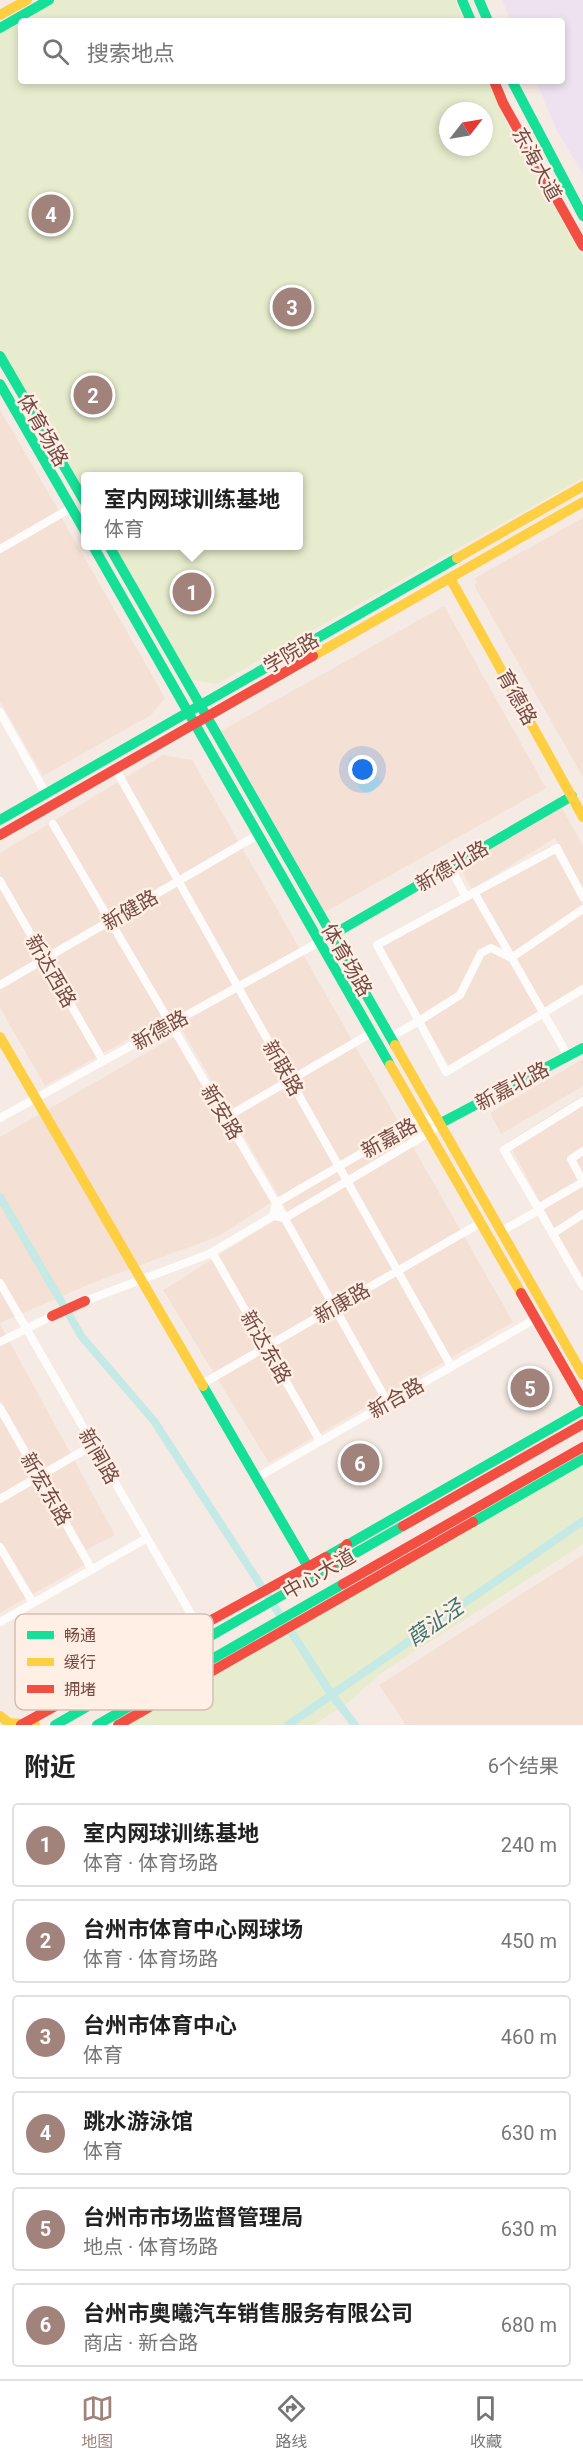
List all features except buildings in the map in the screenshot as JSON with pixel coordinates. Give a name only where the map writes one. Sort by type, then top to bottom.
[{"type":"main road","points":[[0,15],[27,0]]},
{"type":"main road","points":[[0,28],[50,0]]},
{"type":"main road","points":[[462,0],[470,18]]},
{"type":"main road","points":[[479,0],[487,18]]},
{"type":"main road","name":"东海大道","points":[[495,84],[503,103],[583,246]]},
{"type":"main road","name":"东海大道","points":[[514,84],[583,216]]},
{"type":"main road","name":"体育场路","points":[[0,356],[81,495]]},
{"type":"main road","points":[[0,384],[81,525]]},
{"type":"main road","name":"学院路","points":[[0,820],[583,486]]},
{"type":"main road","name":"学院路","points":[[0,835],[583,502]]},
{"type":"main road","points":[[95,550],[583,1401]]},
{"type":"main road","name":"体育场路","points":[[111,550],[209,716],[583,1375]]},
{"type":"main road","name":"育德路","points":[[450,578],[583,817]]},
{"type":"main road","name":"新德北路","points":[[332,934],[572,796]]},
{"type":"main road","points":[[0,1037],[308,1567]]},
{"type":"main road","name":"新嘉北路","points":[[441,1123],[583,1048]]},
{"type":"main road","points":[[52,1316],[86,1301]]},
{"type":"main road","points":[[274,1593],[308,1567],[583,1410]]},
{"type":"main road","name":"中心大道","points":[[213,1630],[274,1593],[330,1567],[583,1424]]},
{"type":"main road","name":"中心大道","points":[[213,1662],[291,1620],[349,1581],[583,1447]]},
{"type":"main road","points":[[291,1620],[367,1582],[583,1459]]},
{"type":"main road","points":[[452,1484],[469,1488]]},
{"type":"main road","points":[[469,1523],[482,1506]]},
{"type":"main road","points":[[330,1567],[347,1544]]},
{"type":"main road","points":[[349,1581],[367,1582]]},
{"type":"main road","points":[[213,1622],[251,1606]]},
{"type":"main road","points":[[213,1667],[268,1633]]},
{"type":"main road","points":[[21,1725],[49,1710]]},
{"type":"main road","name":"中心大道","points":[[55,1725],[81,1710]]},
{"type":"main road","name":"中心大道","points":[[97,1725],[124,1710]]},
{"type":"main road","points":[[118,1725],[144,1710]]},
{"type":"main road","points":[[0,1716],[9,1723],[35,1725]]},
{"type":"street","points":[[0,549],[71,508]]},
{"type":"street","points":[[0,712],[4,728],[46,794]]},
{"type":"street","name":"新联路","points":[[116,770],[451,1366]]},
{"type":"street","name":"新安路","points":[[53,824],[169,1025],[285,1218],[388,1403]]},
{"type":"street","name":"新健路","points":[[0,985],[259,834]]},
{"type":"street","points":[[583,897],[557,848],[377,945],[446,1072],[583,989]]},
{"type":"street","points":[[450,867],[466,897]]},
{"type":"street","name":"新达西路","points":[[0,881],[103,1061]]},
{"type":"street","points":[[474,892],[568,1056]]},
{"type":"street","points":[[512,958],[583,909]]},
{"type":"street","name":"新德路","points":[[0,1118],[321,941]]},
{"type":"street","points":[[391,1037],[460,995],[481,953],[491,948],[512,958]]},
{"type":"street","points":[[225,1118],[373,1032]]},
{"type":"street","points":[[583,1101],[504,1150],[583,1286]]},
{"type":"street","name":"新嘉路","points":[[276,1203],[422,1118],[441,1123]]},
{"type":"street","name":"新嘉路","points":[[285,1218],[430,1132],[441,1123]]},
{"type":"street","points":[[502,1231],[583,1182],[571,1159],[583,1151]]},
{"type":"street","points":[[273,1216],[276,1203]]},
{"type":"street","points":[[554,1233],[583,1214]]},
{"type":"street","points":[[86,1301],[212,1252],[273,1216],[285,1218]]},
{"type":"street","name":"新康路","points":[[202,1384],[482,1222]]},
{"type":"street","name":"新达东路","points":[[212,1252],[320,1441]]},
{"type":"street","name":"新闸路","points":[[0,1283],[192,1614]]},
{"type":"street","points":[[0,1342],[52,1316]]},
{"type":"street","name":"新合路","points":[[256,1478],[537,1318]]},
{"type":"street","name":"新宏东路","points":[[0,1408],[92,1570]]},
{"type":"street","points":[[0,1499],[93,1445]]},
{"type":"street","points":[[0,1622],[147,1538]]},
{"type":"street","points":[[0,1547],[33,1603]]},
{"type":"shaded area","points":[[502,0],[583,0],[583,174],[556,129],[537,84],[565,84],[565,18],[510,18]]},
{"type":"shaded area","points":[[0,410],[59,511],[0,545]]},
{"type":"shaded area","points":[[61,517],[165,698],[151,715],[43,776],[0,701],[0,552]]},
{"type":"shaded area","points":[[583,518],[583,777],[474,585],[477,583],[475,578]]},
{"type":"shaded area","points":[[444,606],[546,788],[323,913],[221,731]]},
{"type":"shaded area","points":[[163,755],[192,760],[513,1322],[269,1463],[163,1290],[288,1212],[173,1014],[45,1086],[0,1008],[0,853]]},
{"type":"shaded area","points":[[562,808],[583,846],[583,889],[555,838],[472,889],[459,866]]},
{"type":"shaded area","points":[[550,846],[583,905],[583,987],[450,1067],[379,949]]},
{"type":"shaded area","points":[[179,1034],[275,1200],[219,1236],[90,1284],[0,1323],[0,1137]]},
{"type":"shaded area","points":[[583,1059],[583,1086],[501,1134],[490,1113]]},
{"type":"shaded area","points":[[583,1095],[583,1281],[508,1142]]},
{"type":"shaded area","points":[[0,1324],[115,1535],[86,1550],[0,1400]]},
{"type":"shaded area","points":[[0,1417],[86,1564],[0,1613]]},
{"type":"shaded area","points":[[583,1555],[583,1725],[406,1725],[379,1685]]},
{"type":"green space","points":[[56,0],[455,0],[463,18],[24,18]]},
{"type":"green space","points":[[18,22],[18,84],[490,84],[506,122],[583,257],[583,478],[217,684],[180,678],[108,550],[303,550],[303,472],[81,472],[81,503],[0,358],[0,32]]},
{"type":"green space","points":[[583,1465],[583,1544],[381,1673],[349,1702],[314,1725],[128,1725],[154,1710],[213,1710],[213,1676]]},
{"type":"water","points":[[365,756],[381,782],[369,795],[356,784],[348,757]]},
{"type":"waterway","points":[[0,1197],[82,1337],[154,1421],[332,1695],[355,1725]]},
{"type":"waterway","name":"葭沚泾","points":[[288,1725],[583,1521]]},
{"type":"traffic: fast","points":[[0,28],[49,0]]},
{"type":"traffic: fast","points":[[462,0],[470,18]]},
{"type":"traffic: fast","points":[[479,0],[487,18]]},
{"type":"traffic: fast","points":[[514,84],[583,216]]},
{"type":"traffic: fast","points":[[0,356],[81,495]]},
{"type":"traffic: fast","points":[[0,384],[81,524]]},
{"type":"traffic: fast","points":[[95,550],[390,1065]]},
{"type":"traffic: fast","points":[[111,550],[395,1045]]},
{"type":"traffic: fast","points":[[0,820],[457,558]]},
{"type":"traffic: fast","points":[[332,935],[572,796]]},
{"type":"traffic: fast","points":[[441,1123],[583,1048]]},
{"type":"traffic: fast","points":[[203,1386],[308,1567]]},
{"type":"traffic: fast","points":[[326,1557],[583,1410]]},
{"type":"traffic: fast","points":[[473,1522],[583,1459]]},
{"type":"traffic: fast","points":[[213,1635],[403,1526]]},
{"type":"traffic: fast","points":[[213,1659],[343,1584]]},
{"type":"traffic: fast","points":[[55,1725],[81,1710]]},
{"type":"traffic: fast","points":[[97,1725],[123,1710]]},
{"type":"traffic: slow","points":[[0,15],[27,0]]},
{"type":"traffic: slow","points":[[457,558],[583,486]]},
{"type":"traffic: slow","points":[[313,656],[583,502]]},
{"type":"traffic: slow","points":[[450,578],[583,817]]},
{"type":"traffic: slow","points":[[0,1037],[203,1386]]},
{"type":"traffic: slow","points":[[395,1045],[583,1375]]},
{"type":"traffic: slow","points":[[390,1065],[521,1293]]},
{"type":"traffic: slow","points":[[0,1716],[9,1723],[35,1725]]},
{"type":"traffic: jam","points":[[495,84],[503,103],[583,246]]},
{"type":"traffic: jam","points":[[0,835],[313,656]]},
{"type":"traffic: jam","points":[[521,1293],[583,1401]]},
{"type":"traffic: jam","points":[[52,1316],[85,1301]]},
{"type":"traffic: jam","points":[[403,1526],[583,1424]]},
{"type":"traffic: jam","points":[[343,1584],[583,1447]]},
{"type":"traffic: jam","points":[[213,1671],[473,1522]]},
{"type":"traffic: jam","points":[[333,1563],[347,1544]]},
{"type":"traffic: jam","points":[[213,1619],[326,1557]]},
{"type":"traffic: jam","points":[[21,1725],[48,1710]]},
{"type":"traffic: jam","points":[[118,1725],[144,1710]]},
{"type":"place","name":"跳水游泳馆","points":[[51,214]]},
{"type":"place","name":"台州市体育中心","points":[[292,307]]},
{"type":"place","name":"台州市体育中心网球场","points":[[93,395]]},
{"type":"place","name":"室内网球训练基地","points":[[192,592]]},
{"type":"place","name":"台州市市场监督管理局","points":[[530,1388]]},
{"type":"place","name":"台州市奥曦汽车销售服务有限公司","points":[[360,1463]]}]
